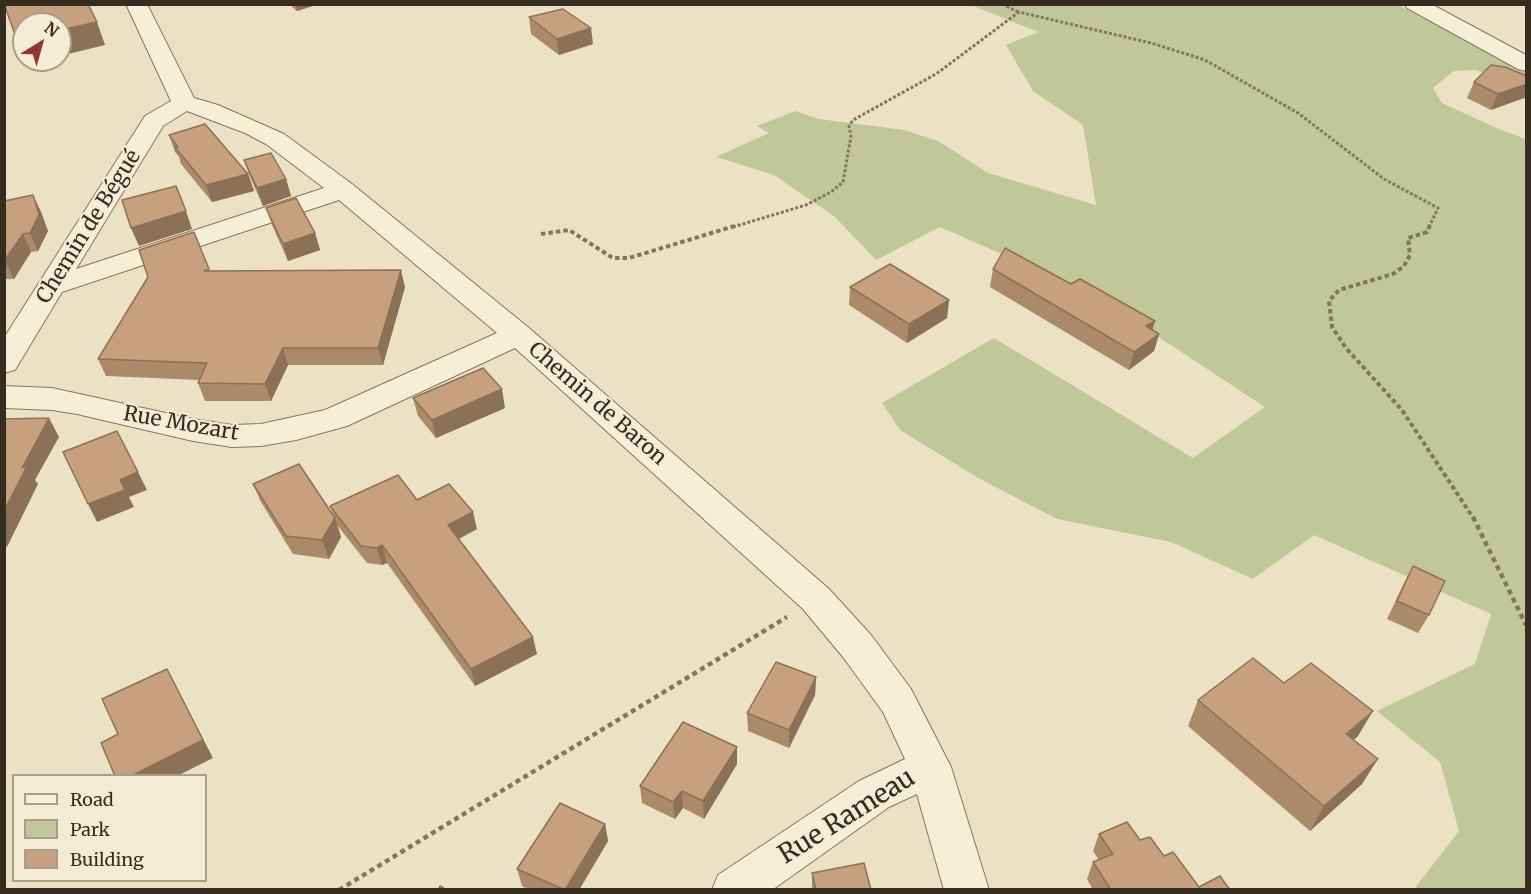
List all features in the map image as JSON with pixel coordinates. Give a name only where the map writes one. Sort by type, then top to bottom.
[{"type":"street","points":[[136,4],[184,103]]},
{"type":"street","points":[[1414,4],[1527,64]]},
{"type":"street","name":"Chemin de Baron","points":[[184,103],[232,118],[265,133],[343,190],[518,335],[816,599],[857,646],[897,701],[930,766],[967,890]]},
{"type":"street","name":"Chemin de Bégué","points":[[9,350],[53,286],[154,121],[184,103]]},
{"type":"street","points":[[53,286],[343,190]]},
{"type":"street","name":"Rue Mozart","points":[[4,397],[69,402],[203,432],[232,436],[261,435],[296,429],[336,418],[518,335]]},
{"type":"street","name":"Rue Rameau","points":[[734,890],[874,794],[930,766]]},
{"type":"path","points":[[1002,4],[1019,12],[1151,43],[1205,60],[1298,113],[1384,179],[1438,208],[1427,232],[1408,238],[1410,255],[1404,266],[1393,274],[1339,290],[1329,301],[1332,327],[1346,348],[1402,410],[1474,518],[1527,625]]},
{"type":"path","points":[[541,234],[569,230],[613,258],[629,258],[806,205],[831,192],[843,182],[851,136],[849,126],[853,120],[936,74],[1019,12]]},
{"type":"path","points":[[339,890],[816,599]]},
{"type":"green space","points":[[971,5],[1398,5],[1526,72],[1526,92],[1477,70],[1454,71],[1433,88],[1442,103],[1526,139],[1526,889],[1414,889],[1459,831],[1440,762],[1377,711],[1475,664],[1491,614],[1314,535],[1253,579],[1171,542],[1057,519],[980,479],[900,430],[882,403],[994,338],[1193,458],[1265,407],[1093,294],[940,227],[876,260],[835,217],[774,175],[716,157],[769,133],[757,126],[795,111],[819,119],[904,130],[938,141],[988,173],[1096,205],[1083,125],[1033,91],[1006,45],[1038,32]]},
{"type":"building","points":[[4,4],[88,4],[97,22],[72,27],[72,12],[12,12],[12,26]]},
{"type":"building","points":[[563,9],[591,28],[557,39],[529,17]]},
{"type":"building","points":[[1491,65],[1505,67],[1527,76],[1527,84],[1498,94],[1474,82]]},
{"type":"building","points":[[205,124],[248,174],[206,185],[175,147],[178,147],[169,135]]},
{"type":"building","points":[[271,153],[286,179],[257,188],[244,160]]},
{"type":"building","points":[[176,186],[186,211],[131,228],[122,200]]},
{"type":"building","points":[[33,195],[39,214],[30,233],[23,234],[4,261],[4,201]]},
{"type":"building","points":[[296,198],[315,233],[283,244],[266,208]]},
{"type":"building","points":[[194,232],[209,269],[204,271],[401,270],[378,348],[283,348],[265,384],[198,383],[207,363],[98,359],[148,277],[139,250]]},
{"type":"building","points":[[1005,248],[1071,284],[1080,279],[1155,321],[1146,326],[1159,334],[1134,352],[993,269]]},
{"type":"building","points":[[890,264],[949,300],[909,324],[850,287]]},
{"type":"building","points":[[483,368],[502,389],[432,420],[413,398]]},
{"type":"building","points":[[49,418],[22,468],[27,466],[4,511],[4,419]]},
{"type":"building","points":[[117,431],[138,472],[120,480],[125,490],[88,504],[63,452]]},
{"type":"building","points":[[299,464],[335,518],[322,540],[286,536],[253,484]]},
{"type":"building","points":[[398,475],[417,500],[449,484],[473,512],[448,525],[533,637],[471,669],[382,545],[377,548],[361,546],[330,506]]},
{"type":"building","points":[[1413,566],[1445,581],[1429,615],[1397,601]]},
{"type":"building","points":[[1253,658],[1284,683],[1311,663],[1373,711],[1346,734],[1378,759],[1324,806],[1198,700]]},
{"type":"building","points":[[776,662],[816,677],[789,730],[747,713]]},
{"type":"building","points":[[167,669],[203,740],[135,774],[114,774],[101,743],[118,734],[102,699]]},
{"type":"building","points":[[683,722],[737,747],[703,801],[682,791],[673,802],[640,786]]},
{"type":"building","points":[[560,803],[605,824],[565,890],[517,869]]},
{"type":"building","points":[[1127,822],[1140,840],[1150,837],[1164,856],[1173,852],[1199,887],[1220,876],[1230,890],[1111,890],[1093,862],[1113,854],[1099,834]]},
{"type":"building","points":[[864,863],[871,890],[816,890],[812,873]]}]
